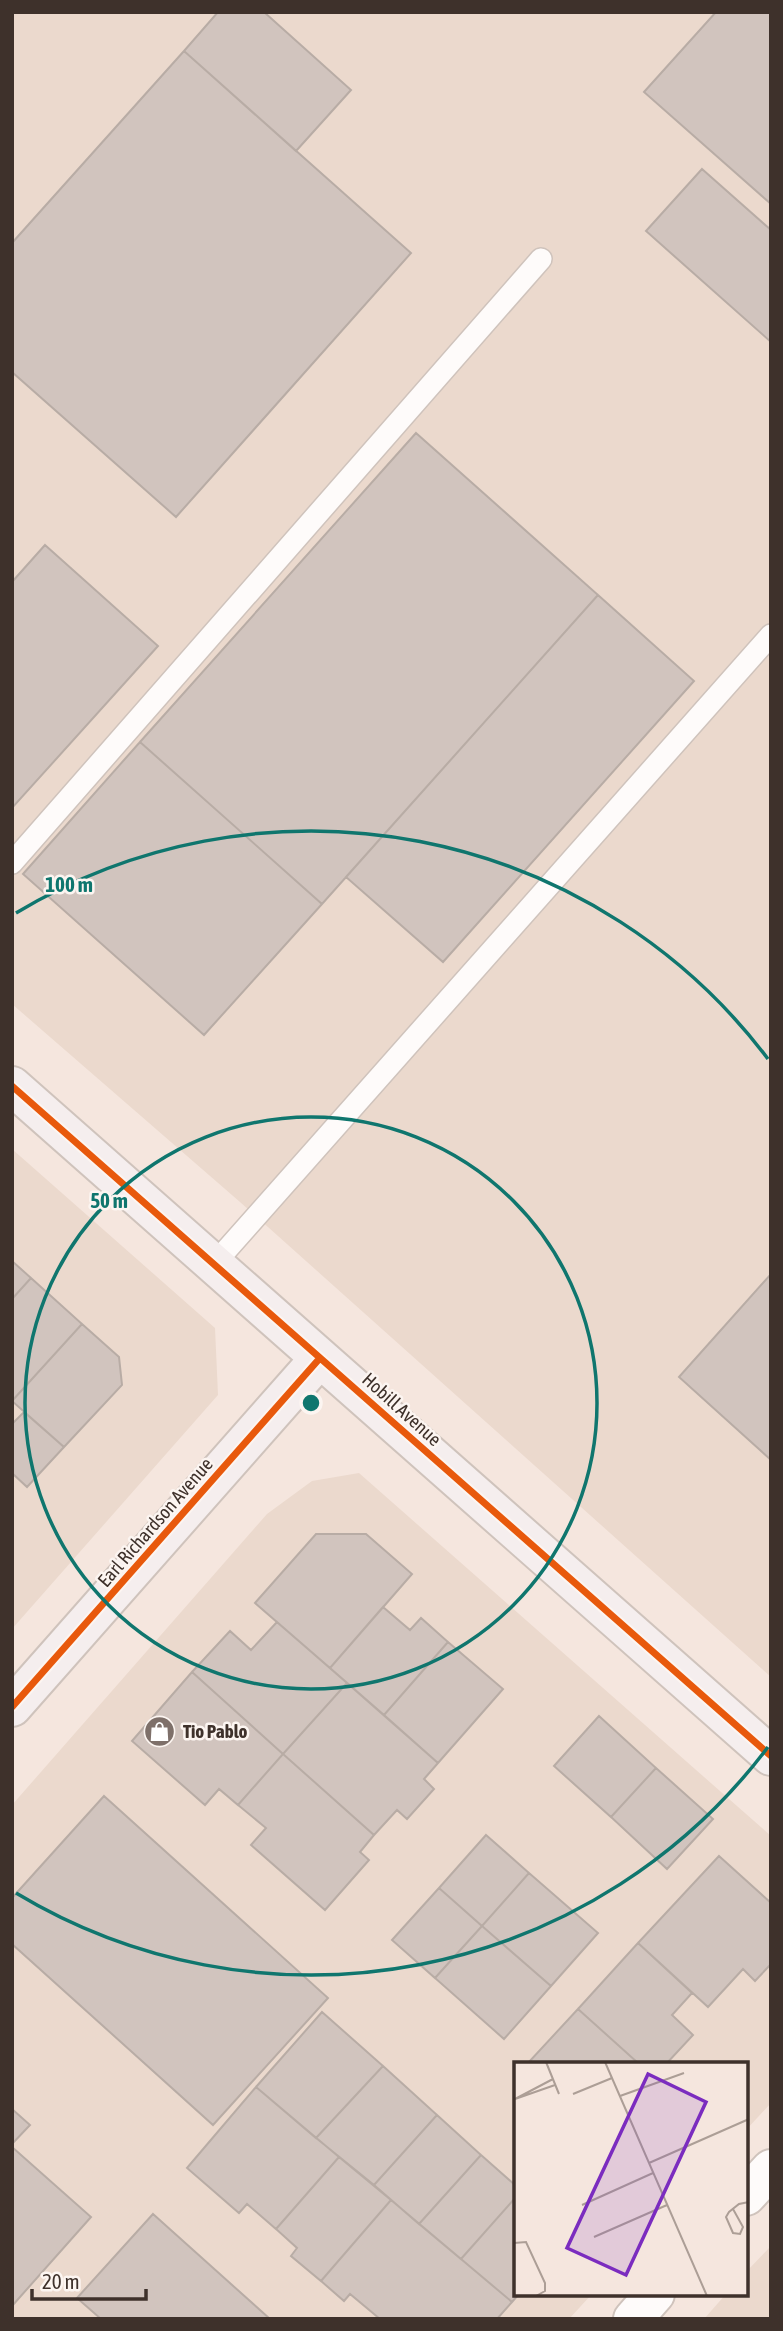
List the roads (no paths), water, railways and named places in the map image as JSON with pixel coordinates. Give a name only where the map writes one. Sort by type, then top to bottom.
[{"type":"street","name":"Hobill Avenue","points":[[12,1086],[771,1756]]},
{"type":"street","name":"Earl Richardson Avenue","points":[[12,1707],[320,1358]]},
{"type":"street","points":[[748,2194],[771,2169]]},
{"type":"street","points":[[633,2319],[653,2296]]},
{"type":"lane","points":[[12,863],[541,259]]},
{"type":"lane","points":[[214,1264],[771,635]]},
{"type":"place","name":"Tio Pablo","points":[[160,1731]]}]
